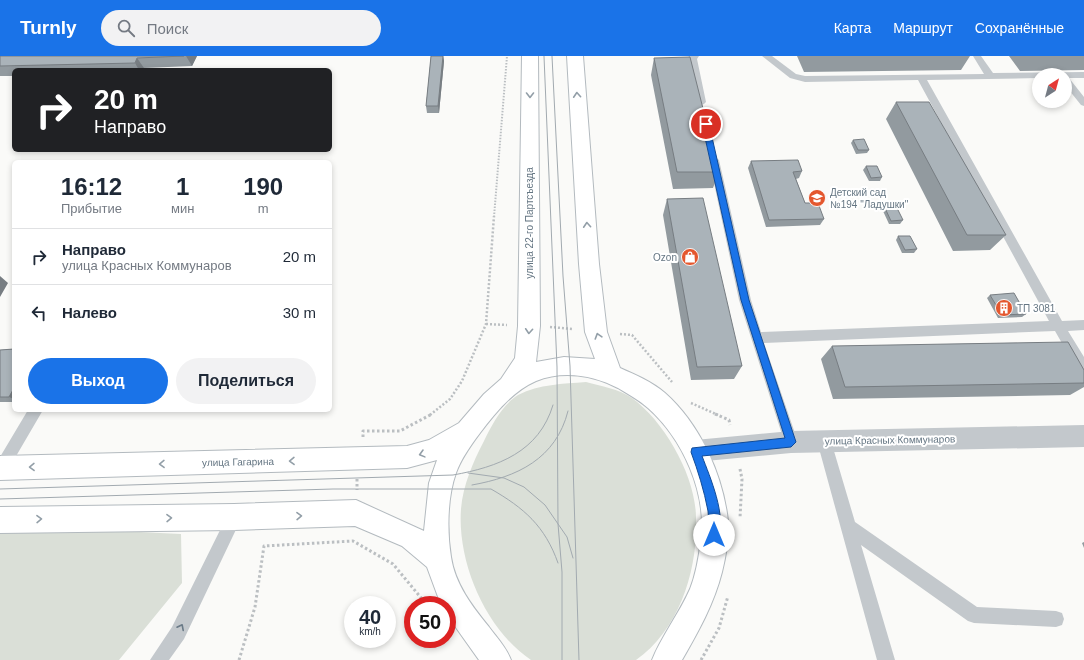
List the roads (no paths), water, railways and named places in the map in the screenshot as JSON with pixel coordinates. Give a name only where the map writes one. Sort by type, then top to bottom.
[{"type":"main road","name":"улица 22-го Партсъезда","points":[[510,385],[526,360],[529,326],[530,56]]},
{"type":"main road","points":[[575,56],[589,264],[596,332],[611,373]]},
{"type":"main road","points":[[497,660],[463,615],[446,585],[438,559],[436,525],[442,476],[449,458],[468,429],[510,385],[530,373],[557,367],[570,366],[611,373],[657,401],[683,431],[696,452],[709,490],[715,523],[709,571],[691,618],[666,660]]},
{"type":"main road","name":"улица Гагарина","points":[[0,468],[407,457],[434,450],[468,429]]},
{"type":"main road","points":[[0,520],[234,517],[356,513],[411,537],[438,559]]},
{"type":"street","name":"улица Красных Коммунаров","points":[[696,452],[791,442],[1084,436]]},
{"type":"lane","points":[[695,56],[692,58],[692,66],[703,111]]},
{"type":"lane","points":[[766,56],[793,76],[805,79],[1032,75]]},
{"type":"lane","points":[[977,56],[989,75]]},
{"type":"lane","points":[[1072,75],[1084,75]]},
{"type":"lane","points":[[920,76],[1058,326],[1084,369]]},
{"type":"lane","points":[[1072,88],[1084,103]]},
{"type":"lane","points":[[711,149],[745,300],[756,338],[791,442]]},
{"type":"lane","points":[[756,338],[1084,325]]},
{"type":"lane","points":[[0,468],[35,412]]},
{"type":"lane","points":[[824,442],[886,660]]},
{"type":"lane","points":[[159,660],[178,633],[234,517]]},
{"type":"lane","points":[[848,526],[974,615],[1056,619]]},
{"type":"tram line","points":[[544,56],[557,367],[557,436]]},
{"type":"tram line","points":[[552,56],[563,276],[570,366],[579,660]]},
{"type":"tram line","points":[[0,489],[453,475],[486,467],[515,455],[538,435],[547,421],[553,405]]},
{"type":"tram line","points":[[557,436],[568,411]]},
{"type":"tram line","points":[[502,478],[519,471],[532,463],[544,453],[557,436]]},
{"type":"tram line","points":[[557,436],[558,524]]},
{"type":"tram line","points":[[468,473],[502,478]]},
{"type":"tram line","points":[[472,485],[502,478]]},
{"type":"tram line","points":[[502,478],[524,487],[545,505],[558,524]]},
{"type":"tram line","points":[[0,499],[333,489],[491,489],[514,503],[532,519],[547,538],[558,563]]},
{"type":"tram line","points":[[558,524],[567,537],[573,558]]},
{"type":"tram line","points":[[558,524],[562,572],[562,660]]},
{"type":"place","name":"Детский сад №194 \"Ладушки\"","points":[[817,198]]},
{"type":"place","name":"Ozon","points":[[690,257]]},
{"type":"place","name":"ТП 3081","points":[[1004,308]]}]
